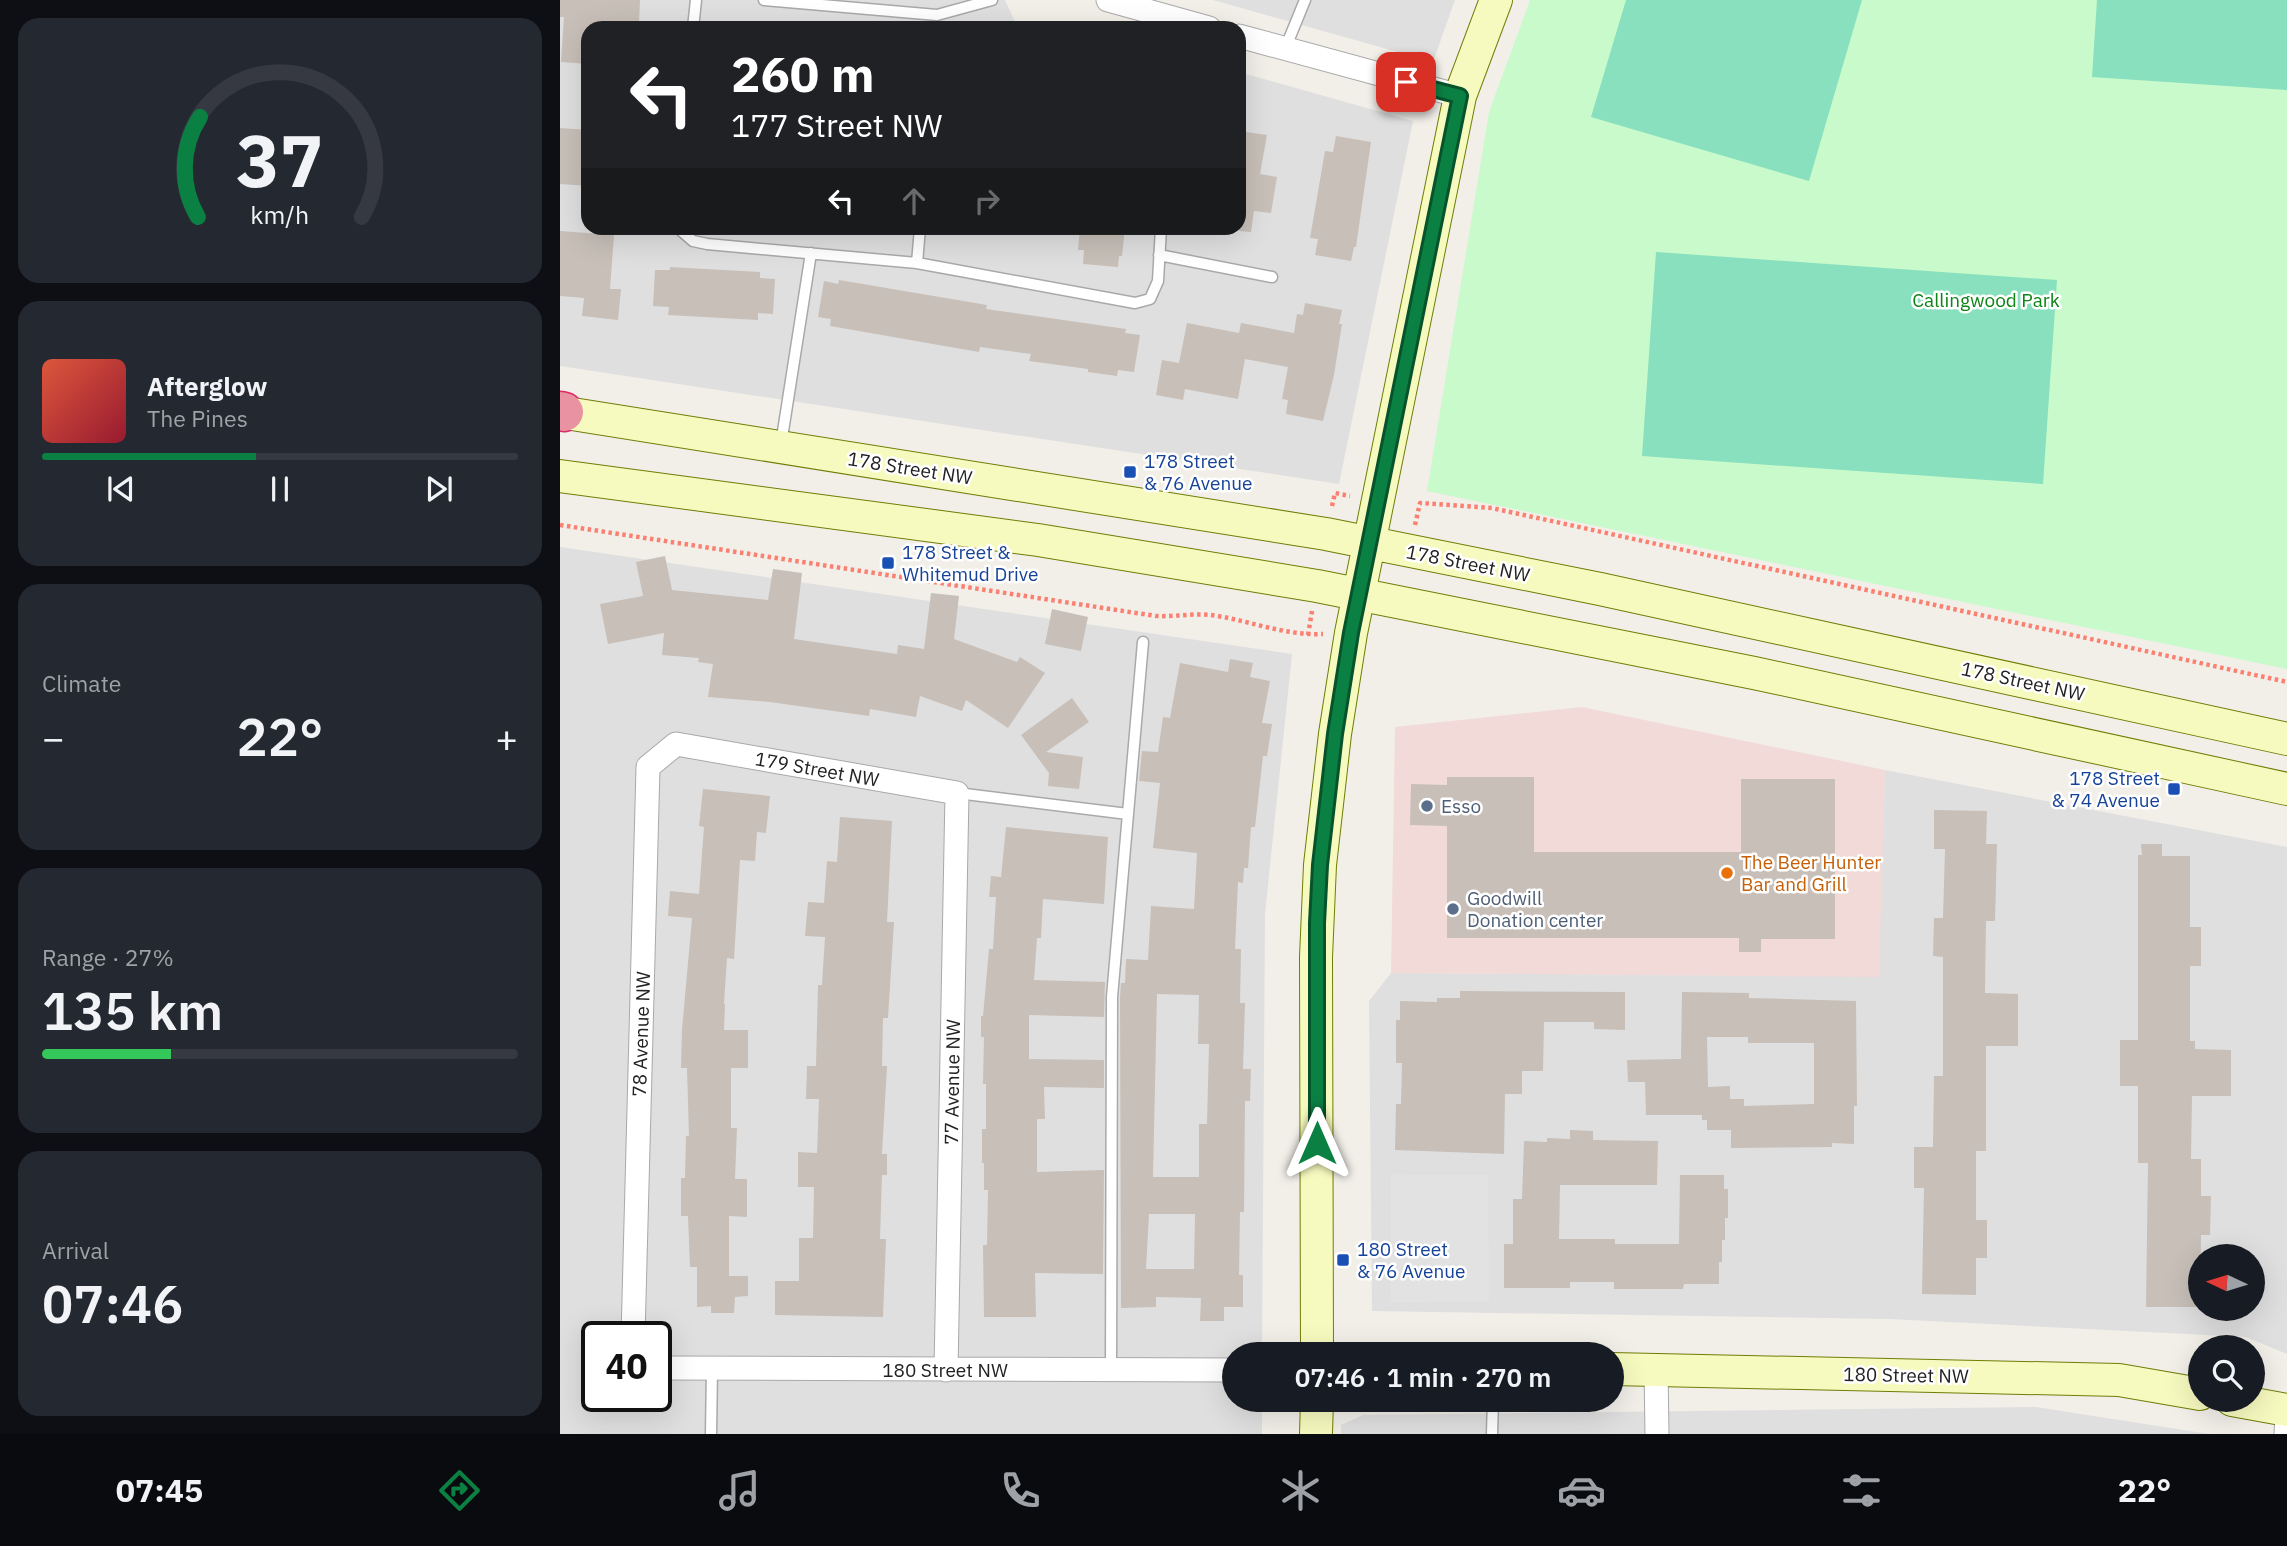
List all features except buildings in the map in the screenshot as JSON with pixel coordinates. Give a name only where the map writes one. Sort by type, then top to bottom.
[{"type":"main road","points":[[1317,1342],[1316,957],[1320,865],[1335,734],[1369,545],[1460,96],[1496,0]]},
{"type":"main road","name":"178 Street NW","points":[[561,412],[1326,534],[1369,545],[1600,589],[2287,739]]},
{"type":"main road","points":[[560,476],[1038,540],[1360,594],[1754,673],[2287,789]]},
{"type":"main road","name":"180 Street NW","points":[[1624,1369],[2119,1380],[2188,1392]]},
{"type":"main road","points":[[2265,1406],[2287,1410]]},
{"type":"main road","points":[[1316,1434],[1317,1412]]},
{"type":"street","points":[[1108,0],[1170,21]]},
{"type":"street","points":[[1246,38],[1460,96]]},
{"type":"street","name":"179 Street NW","points":[[676,744],[957,793]]},
{"type":"street","name":"78 Avenue NW","points":[[632,1321],[648,767],[676,744]]},
{"type":"street","name":"77 Avenue NW","points":[[946,1370],[957,793]]},
{"type":"street","name":"180 Street NW","points":[[672,1368],[1222,1370]]},
{"type":"street","points":[[1656,1369],[1657,1434]]},
{"type":"street","points":[[2286,1434],[2287,1417]]},
{"type":"lane","points":[[694,21],[696,0]]},
{"type":"lane","points":[[764,0],[937,15],[992,0]]},
{"type":"lane","points":[[1285,49],[1305,0]]},
{"type":"lane","points":[[937,15],[937,21]]},
{"type":"lane","points":[[686,235],[693,241],[707,244],[917,263],[1135,303],[1150,299],[1158,281],[1161,235]]},
{"type":"lane","points":[[917,263],[919,235]]},
{"type":"lane","points":[[780,449],[811,253]]},
{"type":"lane","points":[[1160,255],[1272,276]]},
{"type":"lane","points":[[1111,1370],[1112,997],[1143,642]]},
{"type":"lane","points":[[957,793],[1128,814]]},
{"type":"lane","points":[[711,1434],[712,1368]]},
{"type":"lane","points":[[1492,1434],[1493,1412]]},
{"type":"path","points":[[1420,503],[1492,508],[2287,682]]},
{"type":"path","points":[[560,525],[1156,616],[1213,615],[1301,634]]},
{"type":"shaded area","points":[[560,0],[1005,0],[1015,21],[581,21],[581,235],[1246,235],[1246,74],[1413,121],[1339,484],[560,366]]},
{"type":"shaded area","points":[[1213,0],[1455,0],[1433,62]]},
{"type":"shaded area","points":[[560,547],[1292,654],[1265,914],[1262,1342],[1222,1342],[1222,1412],[1262,1412],[1262,1434],[560,1434]]},
{"type":"shaded area","points":[[1582,707],[1885,770],[1879,977],[1391,973],[1395,727]]},
{"type":"shaded area","points":[[1885,770],[2287,847],[2287,1354],[2265,1345],[2265,1335],[2206,1335],[1889,1319],[1372,1311],[1369,1001],[1391,973],[1878,976]]},
{"type":"shaded area","points":[[1391,1174],[1488,1175],[1489,1301],[1391,1303]]},
{"type":"shaded area","points":[[2036,1407],[2209,1434],[1341,1434],[1341,1425],[1363,1415]]},
{"type":"green space","name":"Callingwood Park","points":[[1530,0],[2287,0],[2287,669],[1427,491],[1489,112]]},
{"type":"green space","points":[[1626,0],[1862,0],[1809,181],[1591,117]]},
{"type":"green space","points":[[2097,0],[2287,0],[2287,90],[2092,77]]},
{"type":"green space","points":[[1656,252],[2057,280],[2043,484],[1642,456]]},
{"type":"place","name":"178 Street & 76 Avenue","points":[[1130,472]]},
{"type":"place","name":"178 Street & Whitemud Drive","points":[[888,563]]},
{"type":"place","name":"178 Street & 74 Avenue","points":[[2174,789]]},
{"type":"place","name":"Esso","points":[[1427,806]]},
{"type":"place","name":"The Beer Hunter Bar and Grill","points":[[1727,873]]},
{"type":"place","name":"Goodwill Donation center","points":[[1453,909]]},
{"type":"place","name":"180 Street & 76 Avenue","points":[[1343,1260]]},
{"type":"route","points":[[1317,1143],[1317,923],[1320,865],[1335,734],[1351,633],[1460,96],[1406,82]]}]
